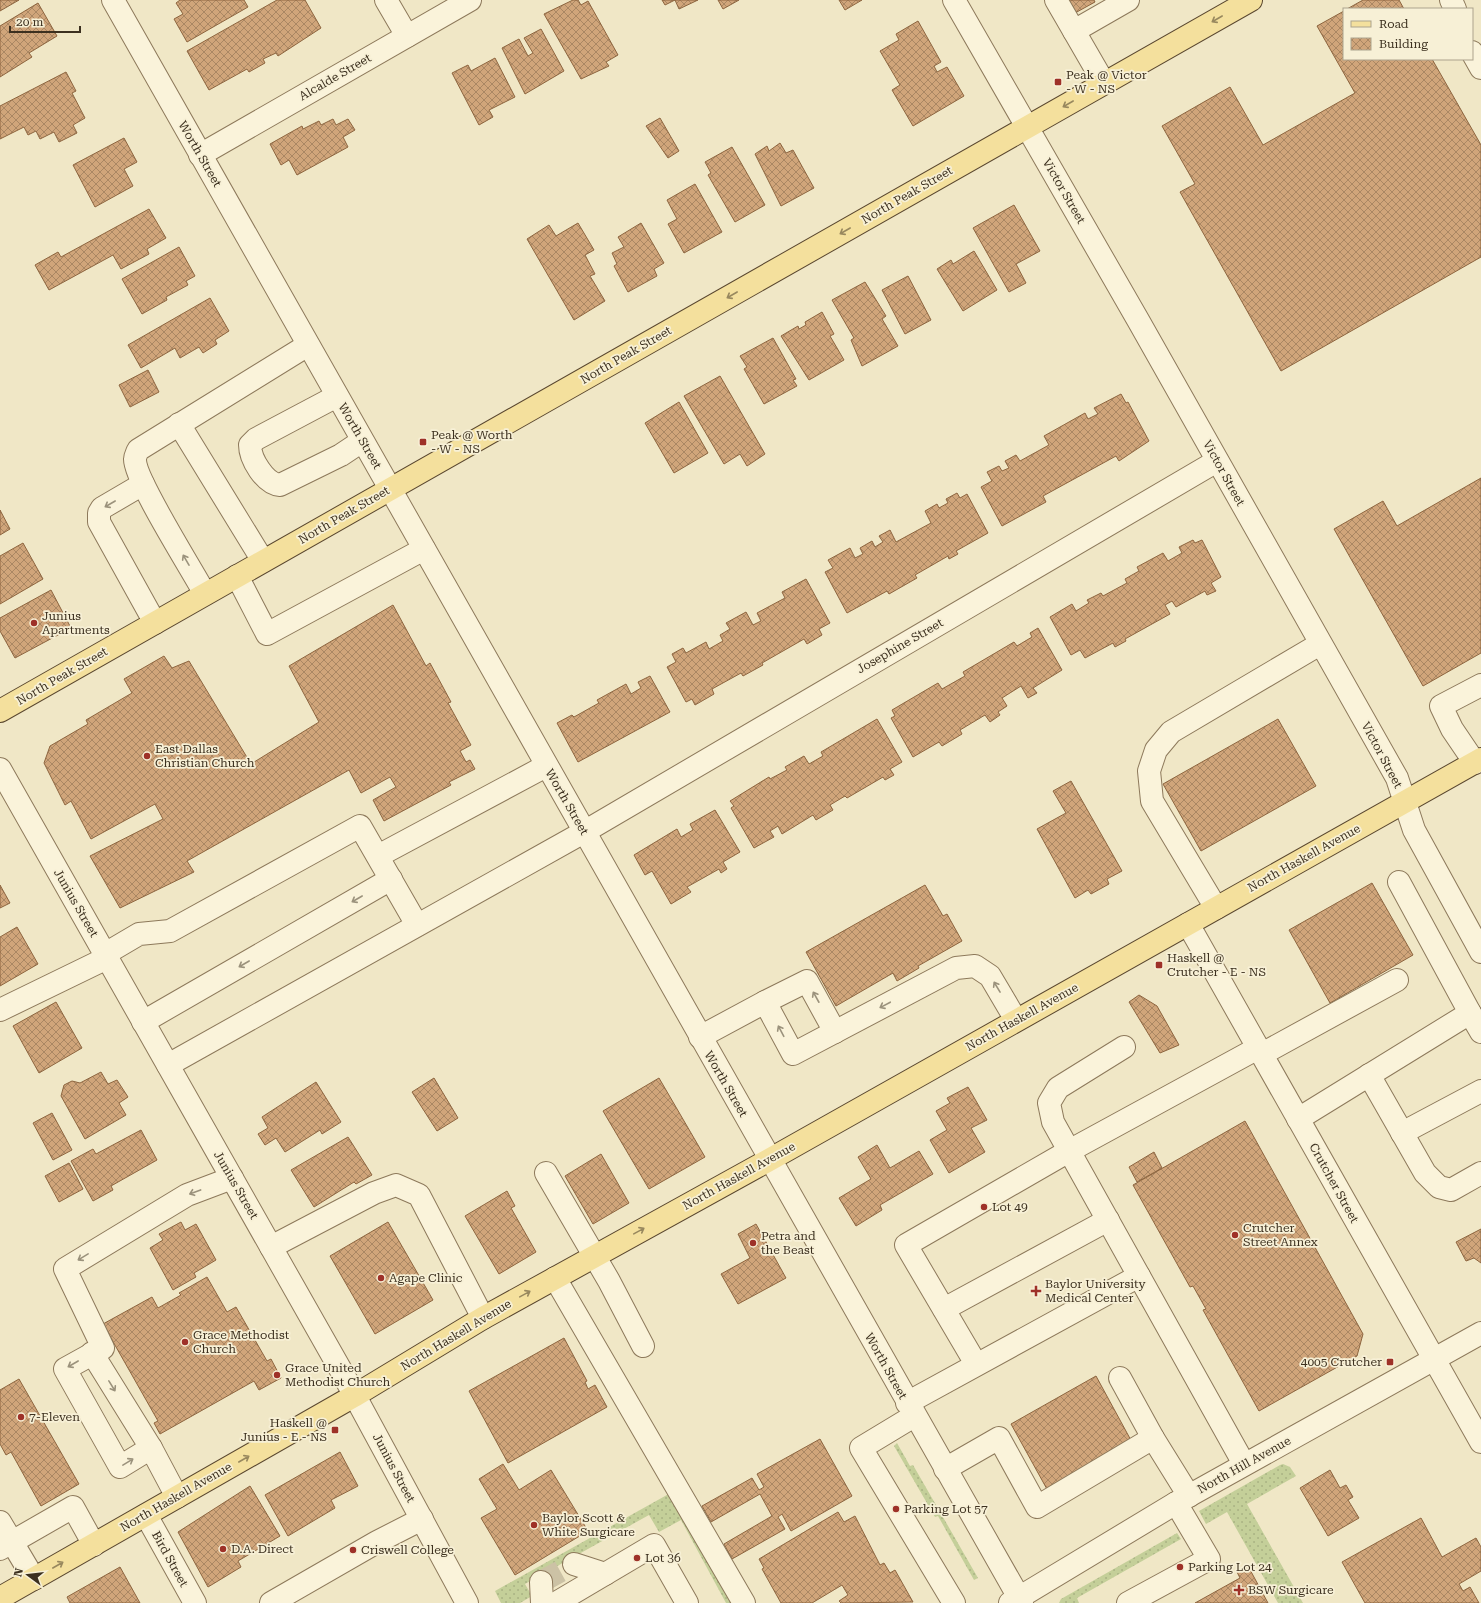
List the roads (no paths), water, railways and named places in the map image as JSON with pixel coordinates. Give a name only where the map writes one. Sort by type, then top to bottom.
[{"type":"main road","name":"North Peak Street","points":[[0,712],[1251,0]]},
{"type":"main road","name":"North Haskell Avenue","points":[[0,1598],[354,1396],[483,1318],[769,1160],[1478,761]]},
{"type":"street","name":"Worth Street","points":[[113,0],[945,1469],[1017,1601]]},
{"type":"street","points":[[386,0],[407,36]]},
{"type":"street","name":"Alcalde Street","points":[[200,155],[470,0]]},
{"type":"street","name":"Victor Street","points":[[954,0],[1397,778],[1414,830],[1481,952]]},
{"type":"street","points":[[1056,0],[1104,83]]},
{"type":"street","points":[[1074,31],[1128,0]]},
{"type":"street","points":[[1473,54],[1481,68]]},
{"type":"street","points":[[205,594],[143,484],[135,459],[136,454],[138,450],[179,424],[308,345]]},
{"type":"street","points":[[337,396],[256,439],[250,445],[250,452],[267,480],[274,485],[280,486],[341,455],[362,441]]},
{"type":"street","points":[[179,424],[263,561]]},
{"type":"street","name":"Josephine Street","points":[[168,1065],[584,832],[1217,461]]},
{"type":"street","points":[[143,484],[102,508],[99,513],[99,522],[155,623]]},
{"type":"street","points":[[237,576],[267,634],[424,549]]},
{"type":"street","points":[[1216,908],[1152,801],[1149,771],[1156,750],[1171,732],[1320,644]]},
{"type":"street","points":[[1478,761],[1452,729],[1441,706],[1481,685]]},
{"type":"street","points":[[378,856],[546,766]]},
{"type":"street","name":"Junius Street","points":[[0,769],[271,1247],[467,1603]]},
{"type":"street","points":[[0,1010],[106,956],[139,934],[170,931],[360,826],[417,926]]},
{"type":"street","points":[[143,1022],[391,879]]},
{"type":"street","points":[[1399,882],[1481,1032]]},
{"type":"street","name":"Crutcher Street","points":[[1188,924],[1481,1442]]},
{"type":"street","points":[[765,1002],[793,1054],[956,968],[975,966],[990,976],[1016,1020]]},
{"type":"street","points":[[976,1364],[906,1244],[1069,1151],[1397,980]]},
{"type":"street","points":[[700,1037],[807,981],[834,1032]]},
{"type":"street","points":[[1298,1119],[1470,1013]]},
{"type":"street","points":[[1124,1047],[1058,1088],[1049,1103],[1053,1122],[1244,1464]]},
{"type":"street","points":[[1369,1075],[1425,1173],[1438,1187],[1451,1190],[1481,1174]]},
{"type":"street","points":[[1402,1133],[1481,1091]]},
{"type":"street","points":[[546,1173],[644,1346]]},
{"type":"street","points":[[150,1448],[120,1466],[65,1369],[103,1348],[65,1269],[187,1195],[232,1178]]},
{"type":"street","points":[[271,1247],[374,1193],[396,1185],[419,1196],[483,1318]]},
{"type":"street","points":[[944,1309],[1108,1220]]},
{"type":"street","points":[[954,1603],[861,1448],[911,1409],[976,1364],[1139,1276]]},
{"type":"street","points":[[555,1278],[744,1603]]},
{"type":"street","name":"North Hill Avenue","points":[[1017,1601],[1182,1500],[1244,1464],[1481,1333]]},
{"type":"street","points":[[92,1353],[150,1448],[177,1497]]},
{"type":"street","points":[[1120,1378],[1153,1438],[1209,1559],[1128,1603]]},
{"type":"street","points":[[945,1469],[999,1438],[1037,1507],[1153,1438]]},
{"type":"street","points":[[6,1545],[73,1507],[94,1545]]},
{"type":"street","name":"Bird Street","points":[[146,1515],[195,1603]]},
{"type":"street","points":[[271,1603],[378,1542],[422,1519]]},
{"type":"street","points":[[0,1522],[6,1545],[34,1579]]},
{"type":"street","points":[[556,1603],[654,1545],[687,1603]]},
{"type":"street","points":[[574,1564],[605,1574]]},
{"type":"street","points":[[541,1582],[542,1603]]},
{"type":"tunnel","points":[[541,1582],[574,1564]]},
{"type":"place","name":"Peak @ Victor - W - NS","points":[[1058,82]]},
{"type":"place","name":"Peak @ Worth - W - NS","points":[[423,442]]},
{"type":"place","name":"Junius Apartments","points":[[34,623]]},
{"type":"place","name":"East Dallas Christian Church","points":[[147,756]]},
{"type":"place","name":"Haskell @ Crutcher - E - NS","points":[[1159,965]]},
{"type":"place","name":"Lot 49","points":[[984,1207]]},
{"type":"place","name":"Crutcher Street Annex","points":[[1235,1235]]},
{"type":"place","name":"Petra and the Beast","points":[[753,1243]]},
{"type":"place","name":"Agape Clinic","points":[[381,1278]]},
{"type":"place","name":"Baylor University Medical Center","points":[[1036,1291]]},
{"type":"place","name":"Grace Methodist Church","points":[[185,1342]]},
{"type":"place","name":"4005 Crutcher","points":[[1390,1362]]},
{"type":"place","name":"Grace United Methodist Church","points":[[277,1375]]},
{"type":"place","name":"7-Eleven","points":[[21,1417]]},
{"type":"place","name":"Haskell @ Junius - E - NS","points":[[335,1430]]},
{"type":"place","name":"Parking Lot 57","points":[[896,1509]]},
{"type":"place","name":"Baylor Scott & White Surgicare","points":[[534,1525]]},
{"type":"place","name":"D.A. Direct","points":[[223,1549]]},
{"type":"place","name":"Criswell College","points":[[353,1550]]},
{"type":"place","name":"Lot 36","points":[[637,1558]]},
{"type":"place","name":"Parking Lot 24","points":[[1180,1567]]},
{"type":"place","name":"BSW Surgicare","points":[[1239,1590]]}]
